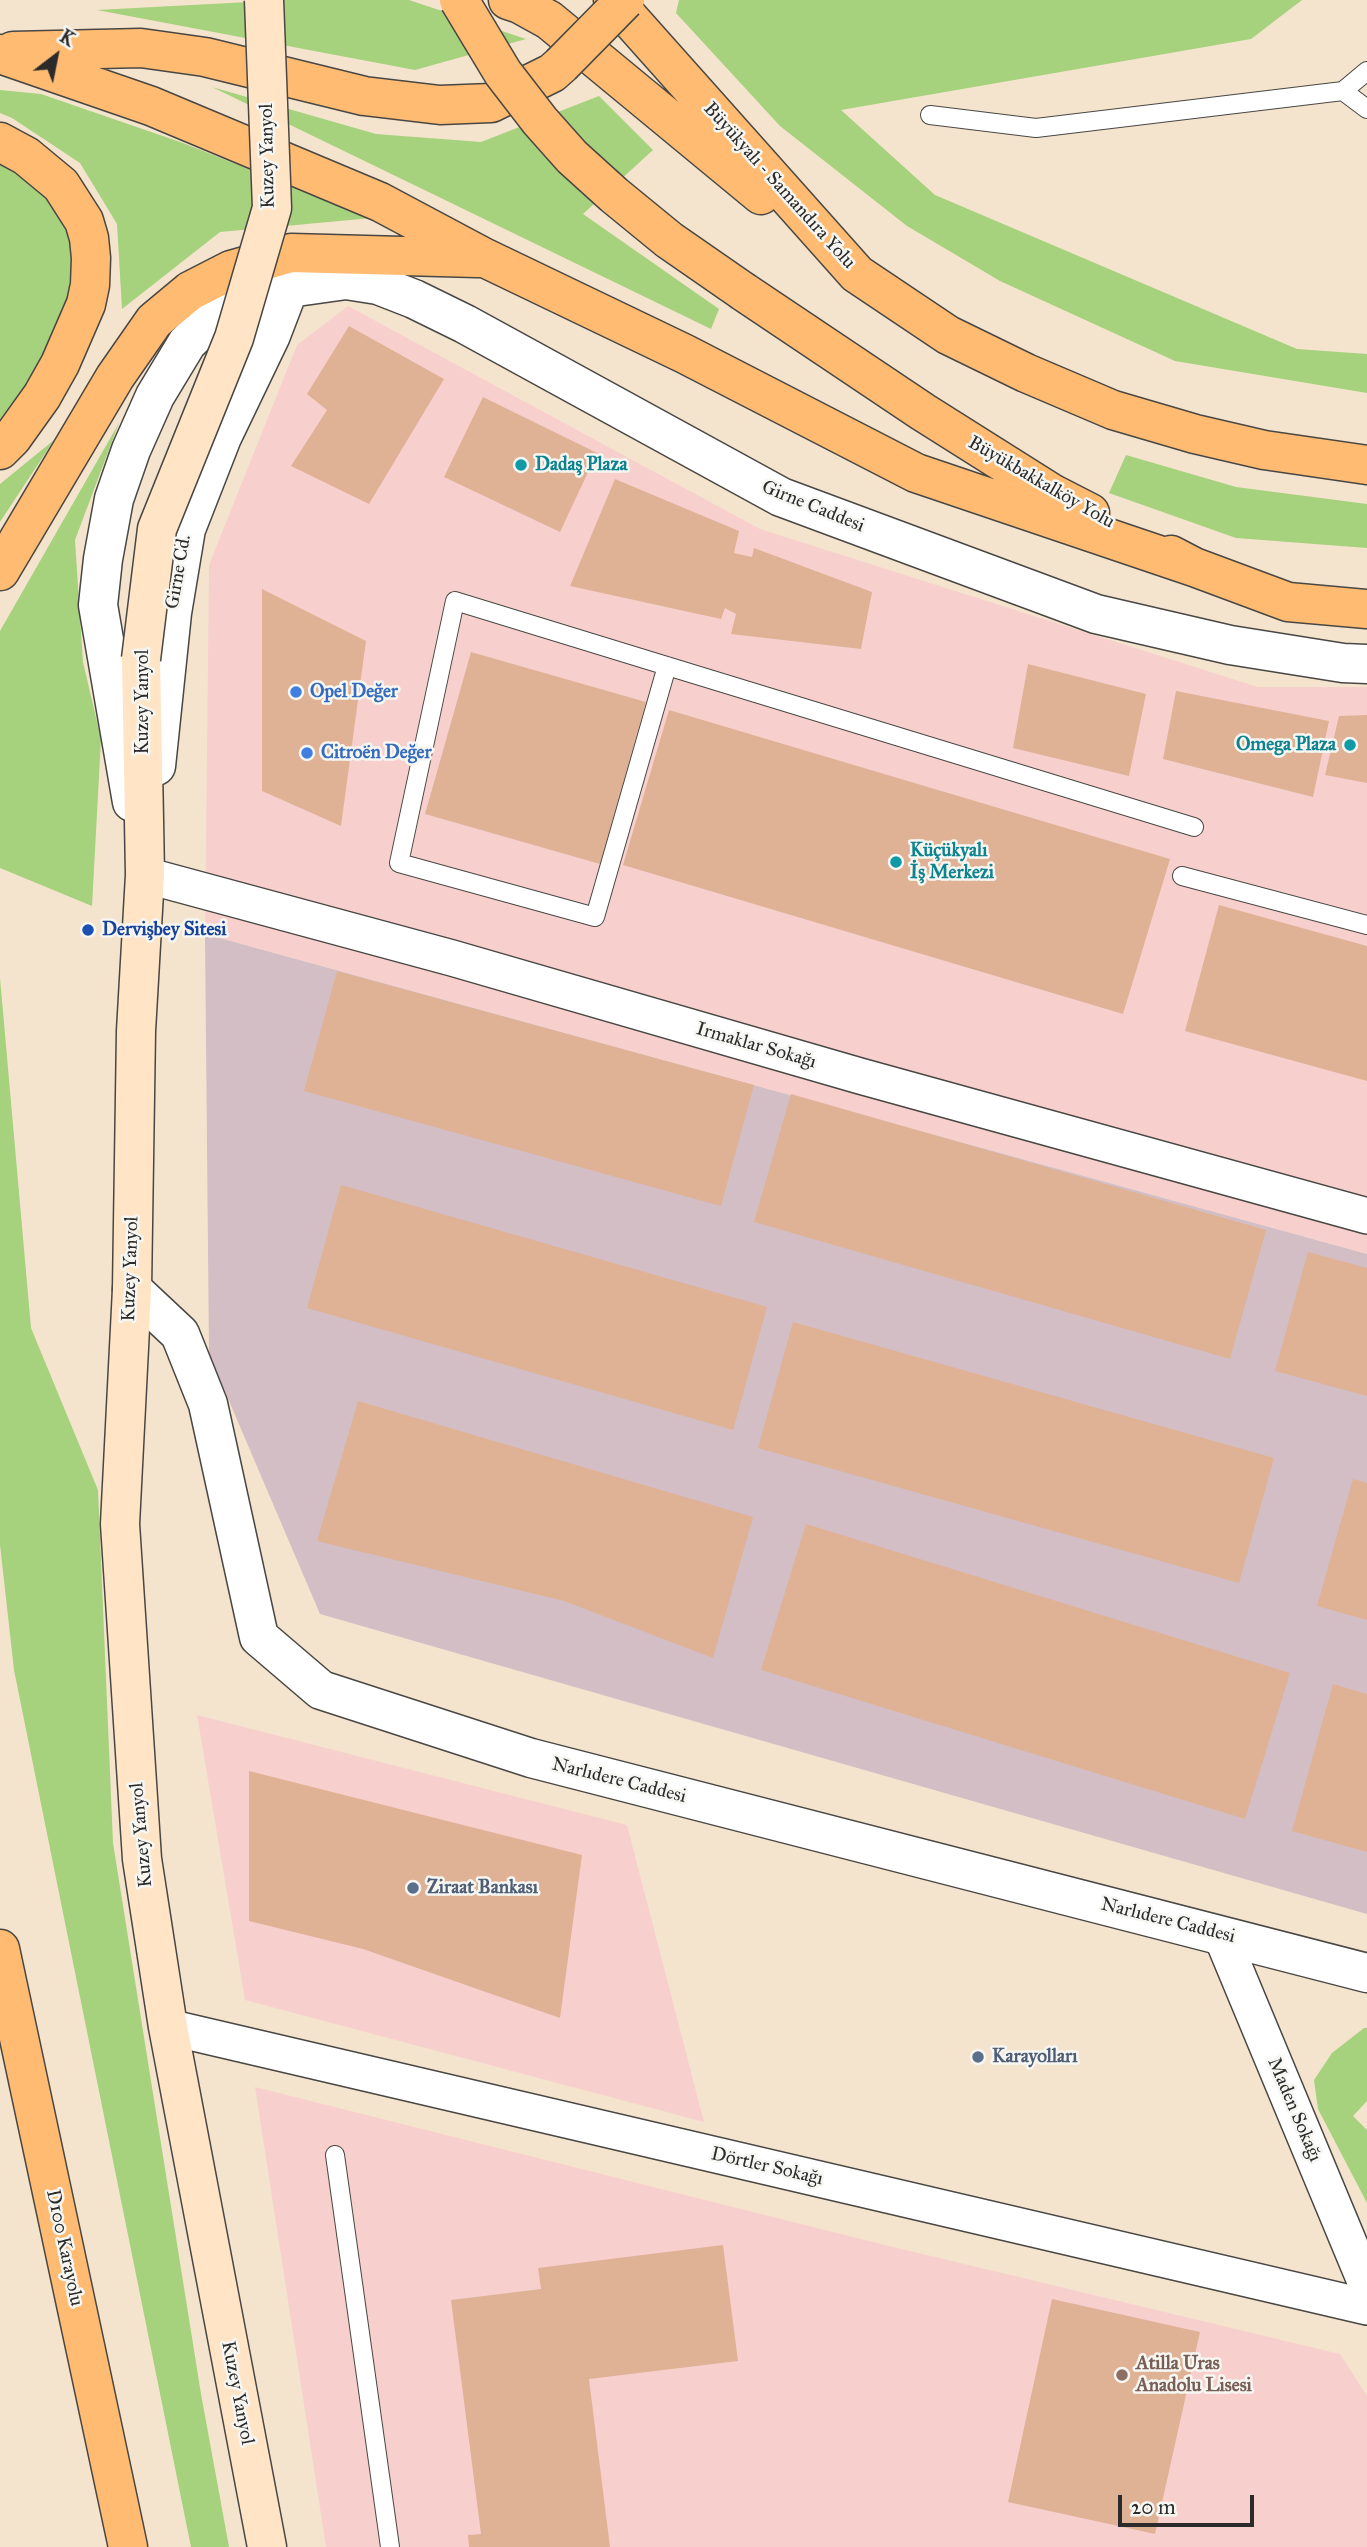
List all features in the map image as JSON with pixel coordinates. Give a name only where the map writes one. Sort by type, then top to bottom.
[{"type":"highway","name":"Büyükbakkalköy Yolu","points":[[459,0],[503,73],[572,157],[669,240],[744,292],[923,412],[1053,494],[1194,566],[1288,601],[1367,609]]},
{"type":"highway","points":[[508,0],[549,20],[857,274]]},
{"type":"highway","name":"Büyükyalı - Samandıra Yolu","points":[[613,0],[857,274],[948,335],[1026,373],[1113,410],[1195,434],[1264,450],[1367,465]]},
{"type":"highway","points":[[0,53],[141,48],[205,57],[364,96],[440,105],[491,103],[552,74],[625,0]]},
{"type":"highway","points":[[0,53],[164,111],[380,202],[485,258],[685,354],[916,473],[1194,566]]},
{"type":"highway","points":[[0,142],[26,156],[61,185],[84,221],[91,258],[86,304],[60,364],[42,396],[12,438],[0,450]]},
{"type":"highway","points":[[0,571],[115,377],[154,321],[190,291],[231,270],[291,253],[485,258]]},
{"type":"highway","name":"D100 Karayolu","points":[[0,1949],[128,2547]]},
{"type":"main road","name":"Kuzey Yanyol","points":[[264,0],[272,208],[234,338],[157,529],[141,659],[145,875],[136,1031],[132,1289],[120,1524],[142,1859],[168,2027],[267,2547]]},
{"type":"street","name":"Girne Caddesi","points":[[145,875],[98,605],[114,499],[131,450],[155,396],[187,343],[228,303],[289,288],[346,280],[378,285],[414,299],[466,324],[781,497],[1096,614],[1230,645],[1343,663],[1367,664]]},
{"type":"street","name":"Girne Cd.","points":[[145,875],[172,613],[186,529],[222,437],[271,335],[289,288]]},
{"type":"street","name":"Irmaklar Sokağı","points":[[145,875],[452,958],[900,1087],[1367,1216]]},
{"type":"street","name":"Narlıdere Caddesi","points":[[132,1289],[180,1334],[208,1404],[259,1637],[321,1690],[531,1758],[1367,1973]]},
{"type":"street","name":"Maden Sokağı","points":[[1221,1935],[1367,2286]]},
{"type":"street","name":"Dörtler Sokağı","points":[[168,2027],[1367,2306]]},
{"type":"lane","points":[[930,115],[1036,128],[1343,91],[1367,71]]},
{"type":"lane","points":[[1343,91],[1367,109]]},
{"type":"lane","points":[[667,666],[595,917],[399,863],[455,601],[1194,827]]},
{"type":"lane","points":[[1182,876],[1367,925]]},
{"type":"lane","points":[[335,2155],[390,2547]]},
{"type":"shaded area","points":[[348,306],[760,529],[1258,687],[1367,687],[1367,1254],[205,934],[209,565],[297,345]]},
{"type":"shaded area","points":[[205,934],[1367,1254],[1367,1914],[320,1614],[209,1354]]},
{"type":"shaded area","points":[[197,1715],[627,1825],[704,2122],[245,2000]]},
{"type":"shaded area","points":[[255,2087],[881,2244],[1340,2354],[1367,2396],[1367,2547],[326,2547]]},
{"type":"green space","points":[[287,0],[409,0],[526,39],[415,70],[97,10]]},
{"type":"green space","points":[[679,0],[1302,0],[1251,39],[841,110],[935,195],[1297,349],[1367,354],[1367,393],[1175,361],[1000,281],[907,226],[780,126],[676,13]]},
{"type":"green space","points":[[212,87],[376,134],[481,142],[599,96],[653,150],[583,214],[719,309],[711,329]]},
{"type":"green space","points":[[0,90],[41,94],[183,143],[372,218],[220,232],[122,309],[117,224],[80,163],[12,118],[0,113]]},
{"type":"green space","points":[[0,161],[11,164],[66,212],[74,248],[68,297],[51,341],[17,404],[0,422]]},
{"type":"green space","points":[[119,423],[75,540],[83,662],[101,739],[92,906],[0,868],[0,631]]},
{"type":"green space","points":[[54,440],[0,522],[0,484]]},
{"type":"green space","points":[[1126,455],[1236,487],[1367,504],[1367,548],[1236,538],[1109,493]]},
{"type":"green space","points":[[0,978],[31,1328],[98,1490],[113,1843],[201,2394],[229,2547],[191,2547],[14,1670],[0,1545]]},
{"type":"green space","points":[[1367,2028],[1367,2101],[1353,2116],[1367,2130],[1367,2203],[1318,2109],[1314,2080],[1332,2053]]},
{"type":"building","points":[[349,326],[444,379],[369,504],[291,466],[327,410],[307,394]]},
{"type":"building","name":"Dadaş Plaza","points":[[483,397],[597,453],[560,532],[444,477]]},
{"type":"building","points":[[615,479],[739,531],[734,553],[752,557],[754,548],[872,592],[861,649],[731,634],[736,614],[725,608],[721,619],[570,586]]},
{"type":"building","points":[[262,589],[366,641],[341,826],[262,791]]},
{"type":"building","points":[[471,652],[646,702],[600,864],[425,814]]},
{"type":"building","points":[[1028,664],[1146,694],[1129,776],[1013,748]]},
{"type":"building","points":[[1176,691],[1329,721],[1313,797],[1163,759]]},
{"type":"building","name":"Küçükyalı İş Merkezi","points":[[669,710],[1170,859],[1123,1014],[623,865]]},
{"type":"building","name":"Omega Plaza","points":[[1367,715],[1367,783],[1325,775],[1339,716]]},
{"type":"building","points":[[1219,905],[1367,946],[1367,1081],[1185,1031]]},
{"type":"building","points":[[337,971],[754,1085],[721,1206],[304,1091]]},
{"type":"building","points":[[791,1094],[1266,1230],[1230,1359],[754,1222]]},
{"type":"building","points":[[341,1185],[767,1307],[733,1430],[307,1308]]},
{"type":"building","points":[[1308,1252],[1367,1268],[1367,1396],[1275,1371]]},
{"type":"building","points":[[793,1322],[1274,1458],[1239,1583],[758,1448]]},
{"type":"building","points":[[358,1401],[753,1517],[713,1658],[564,1601],[317,1541]]},
{"type":"building","points":[[1353,1479],[1367,1483],[1367,1620],[1317,1606]]},
{"type":"building","points":[[806,1524],[1290,1673],[1245,1819],[761,1670]]},
{"type":"building","points":[[1333,1684],[1367,1694],[1367,1852],[1292,1831]]},
{"type":"building","name":"Ziraat Bankası","points":[[249,1771],[582,1855],[560,2018],[363,1949],[249,1921]]},
{"type":"building","points":[[723,2245],[738,2361],[589,2379],[610,2547],[469,2547],[468,2535],[481,2534],[451,2300],[541,2289],[538,2268]]},
{"type":"building","points":[[1052,2299],[1200,2332],[1155,2534],[1008,2502]]},
{"type":"place","name":"Dadaş Plaza","points":[[521,465]]},
{"type":"place","name":"Opel Değer","points":[[296,692]]},
{"type":"place","name":"Omega Plaza","points":[[1350,745]]},
{"type":"place","name":"Citroën Değer","points":[[307,753]]},
{"type":"place","name":"Küçükyalı İş Merkezi","points":[[896,862]]},
{"type":"place","name":"Dervişbey Sitesi","points":[[88,930]]},
{"type":"place","name":"Ziraat Bankası","points":[[413,1888]]},
{"type":"place","name":"Karayolları","points":[[978,2057]]},
{"type":"place","name":"Atilla Uras Anadolu Lisesi","points":[[1122,2375]]}]
